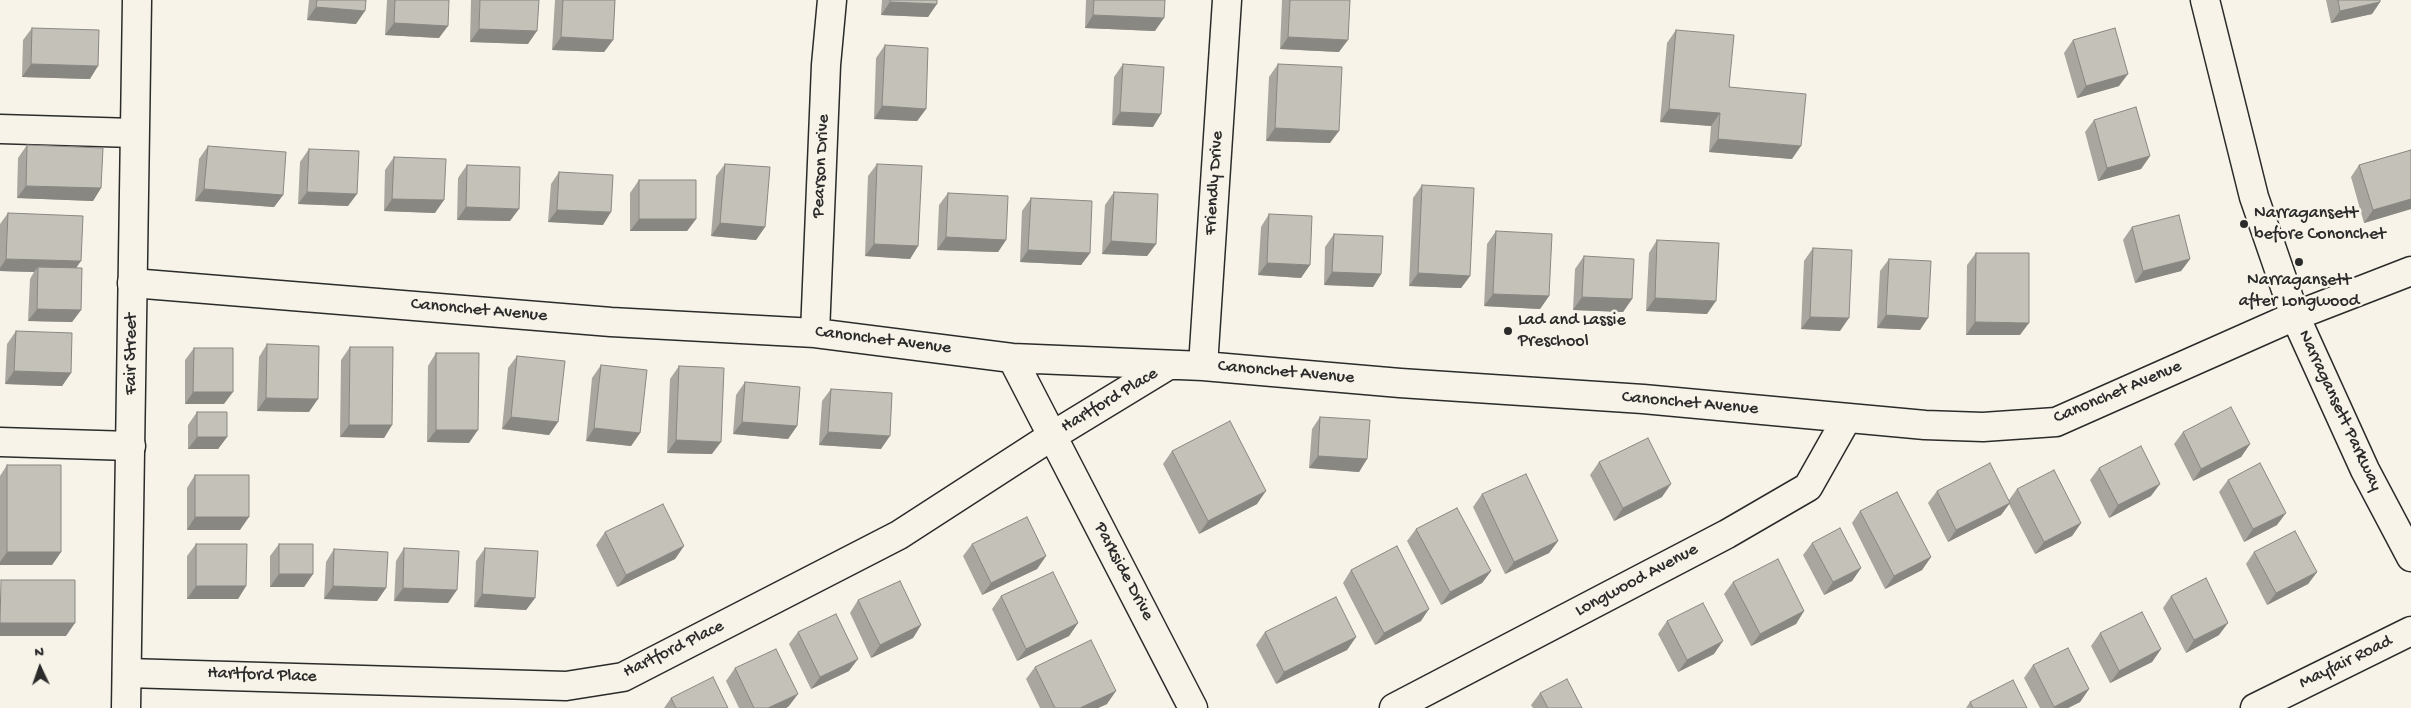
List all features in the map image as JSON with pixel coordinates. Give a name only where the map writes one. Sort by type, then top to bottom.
[{"type":"street","name":"Fair Street","points":[[126,708],[137,0]]},
{"type":"street","name":"Pearson Drive","points":[[815,333],[826,65],[832,0]]},
{"type":"street","name":"Friendly Drive","points":[[1203,366],[1227,0]]},
{"type":"street","name":"Narragansett Parkway","points":[[2205,0],[2254,197],[2295,316],[2365,470],[2411,557]]},
{"type":"street","points":[[0,129],[134,133]]},
{"type":"street","name":"Canonchet Avenue","points":[[132,284],[611,322],[815,333],[1012,358],[1167,366],[1203,366],[1400,383],[1643,399],[1847,418],[1982,427],[2056,422],[2295,316],[2411,271]]},
{"type":"street","name":"Hartford Place","points":[[1012,358],[1052,436]]},
{"type":"street","name":"Hartford Place","points":[[127,673],[566,686],[623,677],[899,535],[1052,436],[1167,366]]},
{"type":"street","name":"Longwood Avenue","points":[[1394,708],[1727,534],[1808,487],[1847,418]]},
{"type":"street","name":"Parkside Drive","points":[[1052,436],[1193,708]]},
{"type":"street","points":[[0,442],[131,446]]},
{"type":"street","name":"Mayfair Road","points":[[2255,708],[2411,631]]},
{"type":"building","points":[[317,0],[366,0],[365,11],[316,7]]},
{"type":"building","points":[[395,0],[449,0],[448,26],[394,23]]},
{"type":"building","points":[[480,0],[539,0],[537,31],[479,29]]},
{"type":"building","points":[[563,0],[615,0],[613,40],[561,37]]},
{"type":"building","points":[[890,0],[937,0],[937,4],[890,2]]},
{"type":"building","points":[[1094,0],[1165,0],[1164,18],[1093,15]]},
{"type":"building","points":[[1290,0],[1350,0],[1348,40],[1288,37]]},
{"type":"building","points":[[2338,0],[2380,0],[2380,2],[2340,11]]},
{"type":"building","points":[[32,28],[99,30],[98,66],[31,64]]},
{"type":"building","points":[[2115,28],[2128,74],[2086,86],[2073,40]]},
{"type":"building","points":[[1676,30],[1734,35],[1729,87],[1806,94],[1801,146],[1718,139],[1720,113],[1669,109]]},
{"type":"building","points":[[885,45],[928,48],[926,109],[882,106]]},
{"type":"building","points":[[1123,64],[1164,67],[1161,114],[1120,112]]},
{"type":"building","points":[[1278,64],[1342,67],[1339,131],[1275,128]]},
{"type":"building","points":[[2136,107],[2150,156],[2107,168],[2094,120]]},
{"type":"building","points":[[27,145],[103,148],[101,188],[26,186]]},
{"type":"building","points":[[208,146],[286,152],[283,195],[204,189]]},
{"type":"building","points":[[309,149],[359,151],[357,194],[307,192]]},
{"type":"building","points":[[2411,150],[2411,199],[2373,210],[2359,165]]},
{"type":"building","points":[[394,157],[446,159],[444,200],[392,199]]},
{"type":"building","points":[[725,164],[770,167],[765,227],[720,223]]},
{"type":"building","points":[[877,164],[922,166],[918,246],[874,244]]},
{"type":"building","points":[[467,165],[520,167],[519,209],[466,207]]},
{"type":"building","points":[[559,172],[613,175],[611,212],[557,210]]},
{"type":"building","points":[[639,180],[696,180],[696,219],[639,219]]},
{"type":"building","points":[[1422,185],[1474,188],[1470,276],[1418,273]]},
{"type":"building","points":[[1114,192],[1158,194],[1156,244],[1111,241]]},
{"type":"building","points":[[948,193],[1008,196],[1006,240],[946,237]]},
{"type":"building","points":[[1031,198],[1092,201],[1090,253],[1028,250]]},
{"type":"building","points":[[8,213],[83,216],[81,261],[6,259]]},
{"type":"building","points":[[1269,214],[1312,216],[1310,265],[1267,263]]},
{"type":"building","points":[[2179,215],[2190,259],[2143,271],[2132,227]]},
{"type":"building","points":[[1496,231],[1552,234],[1549,296],[1493,294]]},
{"type":"building","points":[[1334,234],[1383,236],[1381,274],[1332,272]]},
{"type":"building","points":[[1657,240],[1719,243],[1716,301],[1655,298]]},
{"type":"building","points":[[1813,248],[1852,250],[1849,318],[1810,317]]},
{"type":"building","points":[[1976,253],[2029,253],[2029,323],[1975,322]]},
{"type":"building","points":[[1584,256],[1634,259],[1632,299],[1582,297]]},
{"type":"building","points":[[1889,259],[1931,261],[1928,318],[1886,315]]},
{"type":"building","points":[[38,267],[82,268],[81,310],[37,309]]},
{"type":"building","points":[[16,331],[72,333],[71,373],[14,371]]},
{"type":"building","points":[[267,344],[319,346],[318,399],[266,398]]},
{"type":"building","points":[[350,347],[393,347],[392,425],[349,425]]},
{"type":"building","points":[[194,348],[233,348],[233,392],[193,392]]},
{"type":"building","points":[[436,353],[479,353],[478,430],[436,430]]},
{"type":"building","points":[[517,356],[565,361],[558,422],[511,417]]},
{"type":"building","points":[[601,365],[647,370],[640,433],[594,428]]},
{"type":"building","points":[[679,366],[724,368],[721,442],[676,440]]},
{"type":"building","points":[[745,382],[800,387],[797,426],[742,422]]},
{"type":"building","points":[[831,389],[892,393],[890,436],[828,432]]},
{"type":"building","points":[[2231,407],[2250,444],[2201,469],[2183,432]]},
{"type":"building","points":[[197,412],[227,412],[227,437],[197,437]]},
{"type":"building","points":[[1320,417],[1370,420],[1367,459],[1318,456]]},
{"type":"building","points":[[1230,421],[1266,491],[1208,521],[1172,451]]},
{"type":"building","points":[[1648,438],[1671,484],[1623,508],[1599,462]]},
{"type":"building","points":[[2141,446],[2160,484],[2118,505],[2099,468]]},
{"type":"building","points":[[1990,463],[2010,503],[1956,530],[1937,491]]},
{"type":"building","points":[[2260,463],[2286,513],[2253,529],[2228,480]]},
{"type":"building","points":[[7,465],[61,465],[61,552],[7,552]]},
{"type":"building","points":[[2054,470],[2081,523],[2044,542],[2017,489]]},
{"type":"building","points":[[1526,474],[1558,541],[1514,562],[1482,494]]},
{"type":"building","points":[[195,475],[249,475],[249,517],[195,517]]},
{"type":"building","points":[[1897,492],[1931,557],[1894,576],[1860,511]]},
{"type":"building","points":[[663,504],[684,546],[626,575],[605,532]]},
{"type":"building","points":[[1457,508],[1491,571],[1450,592],[1416,529]]},
{"type":"building","points":[[1027,517],[1046,556],[991,583],[972,544]]},
{"type":"building","points":[[1840,528],[1861,568],[1833,582],[1812,543]]},
{"type":"building","points":[[2295,531],[2317,572],[2276,593],[2254,552]]},
{"type":"building","points":[[196,544],[247,544],[246,586],[196,586]]},
{"type":"building","points":[[279,544],[313,544],[313,574],[279,574]]},
{"type":"building","points":[[1397,546],[1429,609],[1384,633],[1351,570]]},
{"type":"building","points":[[404,548],[459,551],[457,590],[403,588]]},
{"type":"building","points":[[485,548],[538,551],[535,598],[482,594]]},
{"type":"building","points":[[334,549],[388,552],[386,588],[333,586]]},
{"type":"building","points":[[1778,559],[1804,611],[1760,634],[1733,582]]},
{"type":"building","points":[[1053,572],[1078,623],[1026,649],[1001,596]]},
{"type":"building","points":[[2206,578],[2228,623],[2194,640],[2171,596]]},
{"type":"building","points":[[1,580],[75,580],[75,623],[0,623]]},
{"type":"building","points":[[900,581],[921,625],[880,645],[858,600]]},
{"type":"building","points":[[1336,597],[1356,637],[1284,672],[1265,632]]},
{"type":"building","points":[[1703,603],[1723,641],[1687,660],[1667,621]]},
{"type":"building","points":[[2142,612],[2161,649],[2119,671],[2100,633]]},
{"type":"building","points":[[836,614],[858,659],[820,677],[798,632]]},
{"type":"building","points":[[1091,640],[1116,691],[1080,708],[1055,708],[1035,667]]},
{"type":"building","points":[[2068,648],[2089,689],[2054,707],[2033,665]]},
{"type":"building","points":[[776,649],[798,694],[768,708],[754,708],[735,668]]},
{"type":"building","points":[[713,677],[728,708],[676,708],[671,698]]},
{"type":"building","points":[[1567,679],[1582,708],[1548,708],[1540,693]]},
{"type":"building","points":[[2013,680],[2027,708],[1973,708],[1970,702]]},
{"type":"place","name":"Narragansett before Cononchet","points":[[2244,224]]},
{"type":"place","name":"Narragansett after Longwood","points":[[2299,262]]},
{"type":"place","name":"Lad and Lassie Preschool","points":[[1508,331]]}]
